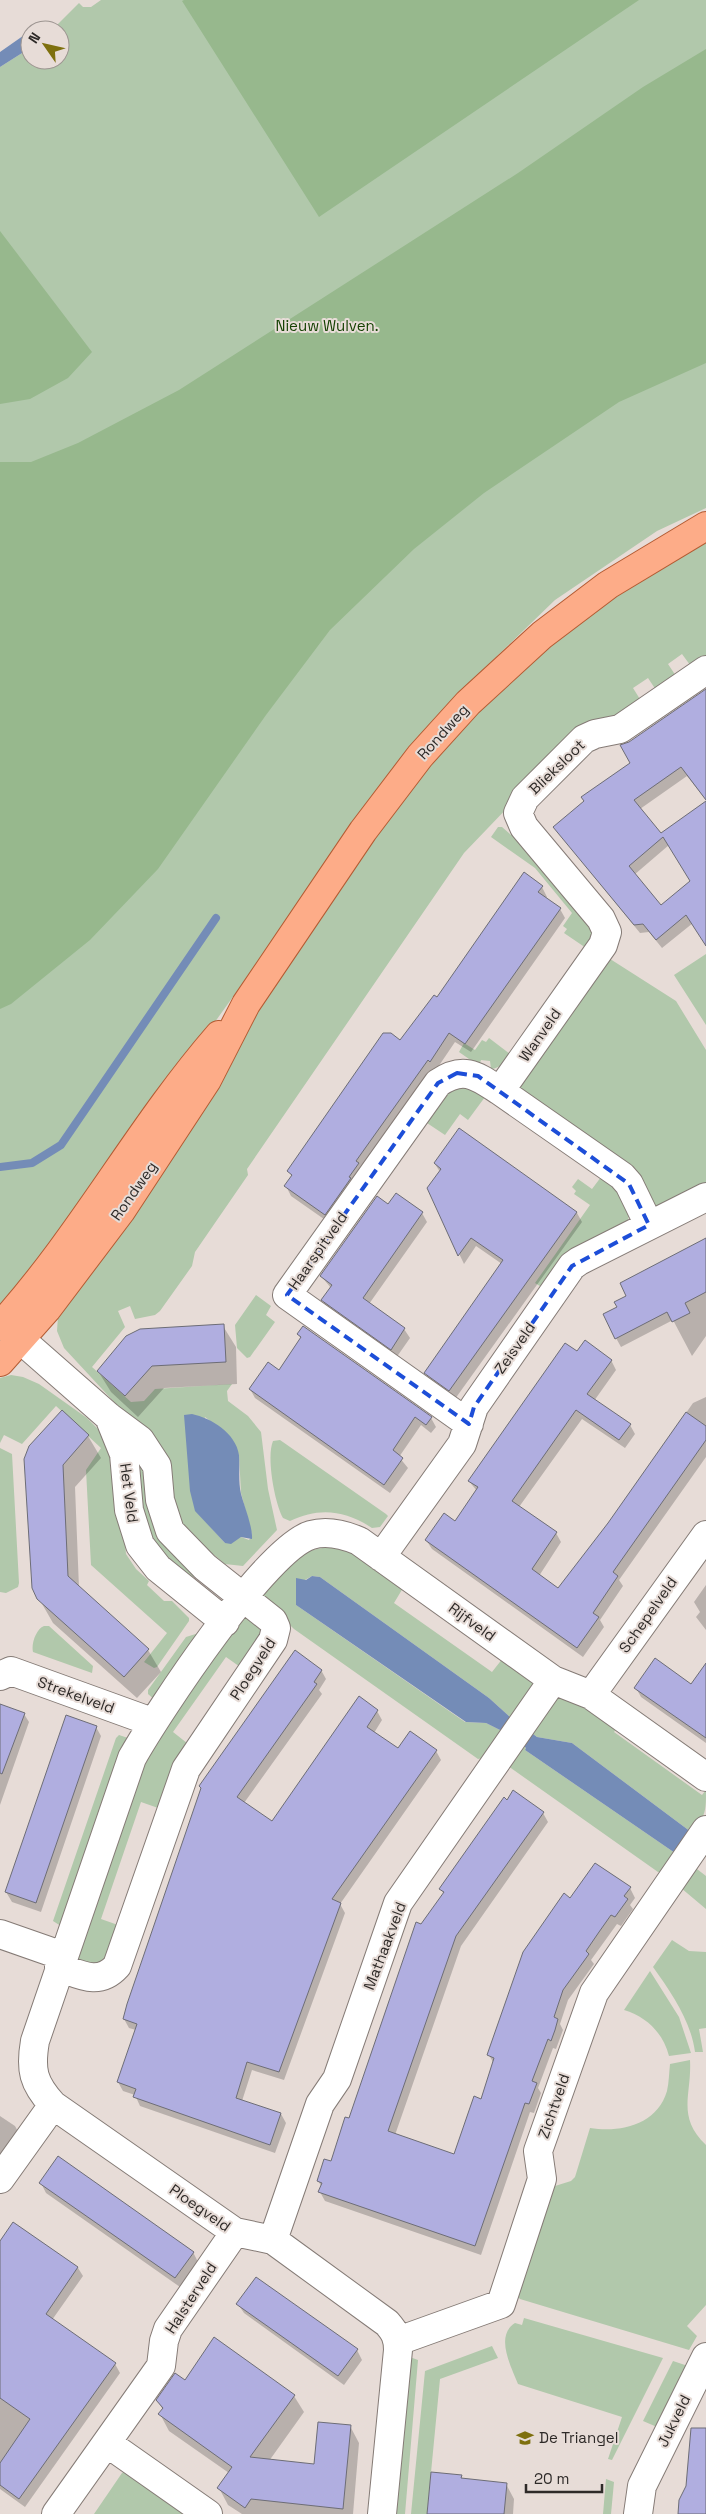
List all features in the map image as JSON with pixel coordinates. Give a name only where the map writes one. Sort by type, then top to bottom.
[{"type":"main road","name":"Rondweg","points":[[0,1362],[8,1329],[67,1242],[191,1068],[246,1004],[390,794],[468,703],[517,657],[571,612],[639,565],[706,526]]},
{"type":"street","name":"Blieksloot","points":[[518,813],[525,798],[584,739],[595,734],[620,729],[706,670]]},
{"type":"street","name":"Wanveld","points":[[500,1091],[603,945],[607,932],[601,919],[524,827],[518,813]]},
{"type":"street","name":"Haarspitveld","points":[[468,1424],[287,1295],[438,1082],[457,1073],[467,1073],[478,1076],[500,1091]]},
{"type":"street","points":[[500,1091],[622,1176],[649,1226]]},
{"type":"street","name":"Zeisveld","points":[[381,1557],[462,1444],[474,1407],[572,1266],[706,1197]]},
{"type":"street","name":"Het Veld","points":[[8,1329],[108,1418],[140,1440],[151,1454],[157,1466],[160,1500],[170,1531],[205,1567],[244,1596]]},
{"type":"street","name":"Het Veld","points":[[108,1418],[124,1454],[129,1510],[140,1545],[158,1568],[225,1622]]},
{"type":"street","name":"Rijfveld","points":[[244,1596],[284,1551],[312,1534],[343,1534],[359,1541],[553,1680],[591,1695],[706,1777]]},
{"type":"street","name":"Schepelveld","points":[[591,1695],[706,1535]]},
{"type":"street","name":"Ploegveld","points":[[61,1962],[94,1979],[105,1976],[117,1966],[186,1770],[276,1634],[273,1621],[244,1596],[152,1722],[132,1758],[61,1962],[34,2041],[33,2077],[41,2092],[53,2105],[235,2232],[274,2240],[387,2323],[398,2341]]},
{"type":"street","name":"Strekelveld","points":[[0,1676],[11,1671],[152,1722]]},
{"type":"street","name":"Mathaakveld","points":[[274,2240],[320,2104],[337,2079],[398,1903],[553,1680]]},
{"type":"street","name":"Zichtveld","points":[[398,2341],[501,2304],[542,2179],[538,2152],[594,1993],[706,1830]]},
{"type":"street","points":[[0,1934],[61,1962]]},
{"type":"street","points":[[0,2179],[53,2105]]},
{"type":"street","name":"Halsterveld","points":[[56,2514],[161,2366],[164,2341],[168,2329],[235,2232]]},
{"type":"street","points":[[382,2514],[398,2341]]},
{"type":"street","name":"Jukveld","points":[[638,2514],[642,2486],[706,2357]]},
{"type":"street","points":[[107,2443],[208,2514]]},
{"type":"highlighted area","points":[[457,1073],[478,1076],[629,1184],[649,1225],[572,1266],[474,1407],[469,1424],[287,1295],[438,1083],[447,1076]]},
{"type":"green space","name":"Nieuw Wulven.","points":[[101,0],[706,0],[706,508],[657,531],[555,600],[458,694],[273,941],[141,1125],[0,1315],[0,67],[20,54],[20,70],[70,70],[70,20],[62,20],[79,3],[83,7],[91,7]]},
{"type":"green space","points":[[639,0],[319,217],[182,1]]},
{"type":"green space","points":[[706,49],[706,363],[619,402],[484,493],[414,549],[330,630],[266,715],[158,869],[90,940],[11,1004],[0,1009],[0,462],[31,462],[78,443],[179,390],[518,173],[643,87]]},
{"type":"green space","points":[[0,231],[92,352],[68,378],[30,399],[0,404]]},
{"type":"green space","points":[[706,541],[706,660],[693,669],[682,654],[668,664],[676,676],[656,690],[648,678],[633,688],[643,704],[617,722],[583,729],[464,853],[247,1169],[248,1175],[195,1252],[192,1266],[160,1311],[155,1315],[135,1319],[130,1306],[118,1311],[125,1327],[92,1367],[131,1402],[144,1401],[155,1389],[232,1384],[227,1391],[228,1401],[248,1416],[261,1432],[268,1489],[277,1530],[243,1566],[225,1564],[213,1554],[207,1560],[185,1540],[140,1430],[64,1348],[57,1331],[58,1316],[342,884],[430,764],[479,711],[517,674],[561,636],[632,586]],"holes":[[[205,1417],[225,1432],[239,1455],[241,1493],[252,1535],[249,1540],[241,1537],[225,1543],[195,1510]]]},
{"type":"green space","points":[[498,827],[502,827],[511,835],[518,830],[591,919],[594,934],[586,948],[564,933],[567,929],[563,926],[572,913],[535,868],[491,837]]},
{"type":"green space","points":[[706,954],[706,1025],[674,975]]},
{"type":"green space","points":[[607,957],[676,1001],[706,1050],[706,1186],[664,1208],[653,1208],[520,1089],[519,1082]]},
{"type":"green space","points":[[489,1038],[510,1054],[500,1066],[491,1069],[490,1061],[481,1060],[479,1066],[459,1052],[464,1043],[475,1050],[482,1040],[486,1042]]},
{"type":"green space","points":[[465,1083],[485,1097],[468,1120],[460,1114],[445,1135],[427,1123],[446,1091]]},
{"type":"green space","points":[[601,1177],[617,1184],[629,1216],[627,1223],[543,1288],[535,1283],[590,1205],[574,1194],[576,1191],[572,1187],[578,1179],[592,1189]]},
{"type":"green space","points":[[256,1295],[271,1306],[266,1315],[275,1322],[250,1357],[247,1358],[237,1348],[235,1325]]},
{"type":"green space","points":[[11,1375],[23,1377],[39,1384],[87,1418],[103,1434],[120,1483],[126,1554],[136,1569],[149,1581],[147,1585],[164,1601],[172,1601],[189,1618],[189,1621],[157,1667],[154,1668],[144,1662],[167,1633],[91,1565],[86,1470],[101,1448],[56,1406],[22,1444],[4,1435],[0,1443],[0,1378]]},
{"type":"green space","points":[[280,1440],[386,1514],[388,1516],[380,1527],[372,1528],[352,1517],[332,1512],[311,1514],[290,1521],[283,1518],[274,1492],[270,1458],[273,1441]]},
{"type":"green space","points":[[0,1448],[12,1454],[19,1583],[18,1587],[6,1593],[0,1592]]},
{"type":"green space","points":[[134,1448],[199,1571],[187,1584],[144,1535]]},
{"type":"green space","points":[[330,1547],[349,1550],[403,1588],[394,1603],[492,1672],[503,1658],[534,1680],[535,1686],[511,1718],[489,1698],[320,1577],[312,1576],[296,1585],[296,1605],[465,1722],[486,1723],[502,1731],[483,1758],[478,1759],[294,1629],[262,1598],[262,1590],[292,1561],[308,1552]]},
{"type":"green space","points":[[248,1613],[266,1630],[243,1669],[226,1657],[173,1732],[192,1747],[161,1809],[141,1802],[101,1919],[118,1925],[102,1968],[76,1962],[145,1755],[238,1620]]},
{"type":"green space","points":[[44,1626],[49,1626],[93,1666],[92,1673],[33,1652],[35,1637]]},
{"type":"green space","points":[[202,1632],[156,1701],[148,1694],[148,1690],[186,1637]]},
{"type":"green space","points":[[555,1696],[584,1701],[617,1728],[614,1732],[702,1795],[706,1790],[704,1813],[700,1822],[691,1832],[572,1743],[537,1737],[529,1731]]},
{"type":"green space","points":[[119,1735],[128,1738],[64,1928],[53,1921],[116,1738]]},
{"type":"green space","points":[[521,1743],[526,1748],[525,1750],[675,1853],[662,1872],[658,1872],[508,1766]]},
{"type":"green space","points":[[693,1866],[706,1876],[706,1909],[681,1888]]},
{"type":"green space","points":[[672,1940],[689,1951],[706,1952],[706,2028],[699,2029],[703,2052],[695,2052],[685,2018],[653,1967]]},
{"type":"green space","points":[[650,1971],[679,2017],[691,2053],[669,2056],[663,2040],[653,2027],[640,2017],[624,2010]]},
{"type":"green space","points":[[690,2060],[688,2115],[697,2134],[706,2145],[706,2305],[687,2326],[697,2336],[689,2350],[520,2299],[516,2295],[555,2186],[571,2181],[575,2177],[590,2128],[613,2129],[636,2124],[646,2119],[662,2103],[667,2091],[670,2064]]},
{"type":"green space","points":[[524,2318],[663,2358],[612,2460],[608,2459],[622,2417],[518,2384],[506,2352],[505,2344],[509,2329],[515,2323],[522,2325]]},
{"type":"green space","points":[[492,2346],[498,2358],[440,2379],[427,2514],[411,2514],[425,2371]]},
{"type":"green space","points":[[407,2356],[418,2360],[405,2514],[393,2514]]},
{"type":"green space","points":[[673,2361],[685,2365],[687,2369],[657,2427],[643,2421]]},
{"type":"green space","points":[[126,2471],[191,2514],[94,2514],[122,2473]]},
{"type":"green space","points":[[606,2479],[614,2482],[611,2514],[603,2514]]},
{"type":"water","points":[[20,38],[20,54],[0,67],[0,52]]},
{"type":"water","points":[[192,1414],[207,1419],[222,1428],[228,1433],[237,1447],[240,1489],[250,1523],[252,1539],[241,1537],[231,1544],[225,1543],[195,1511],[190,1491],[184,1415]]},
{"type":"water","points":[[312,1576],[320,1577],[489,1698],[511,1718],[502,1731],[486,1723],[466,1722],[296,1605],[296,1578],[306,1580]]},
{"type":"water","points":[[529,1731],[537,1737],[572,1743],[691,1832],[675,1853],[525,1750],[526,1748],[521,1743]]},
{"type":"building","points":[[706,689],[706,800],[681,767],[634,800],[661,833],[706,801],[706,946],[686,915],[656,940],[643,924],[634,925],[553,827],[584,801],[581,797],[630,763],[620,745],[629,742]],"holes":[[[663,837],[690,881],[661,905],[629,866]]]},
{"type":"building","points":[[524,872],[543,886],[538,892],[561,908],[465,1044],[449,1033],[430,1062],[428,1060],[356,1161],[359,1163],[349,1177],[351,1178],[325,1215],[284,1186],[292,1175],[287,1171],[383,1033],[391,1033],[400,1040],[434,995],[437,997]]},
{"type":"building","points":[[459,1128],[577,1212],[449,1391],[424,1373],[503,1260],[471,1238],[458,1256],[427,1188],[441,1169],[434,1163]]},
{"type":"building","points":[[396,1193],[423,1212],[363,1298],[405,1328],[391,1350],[321,1300],[332,1285],[320,1276],[377,1196],[388,1204]]},
{"type":"building","points":[[706,1238],[706,1292],[685,1303],[690,1313],[672,1322],[667,1312],[615,1339],[603,1314],[617,1307],[614,1302],[626,1296],[620,1283]]},
{"type":"building","points":[[224,1324],[226,1362],[152,1366],[125,1396],[97,1371],[126,1336],[140,1329]]},
{"type":"building","points":[[303,1326],[432,1417],[426,1425],[415,1417],[393,1450],[403,1458],[384,1485],[249,1389],[268,1362],[279,1370],[301,1337],[297,1334]]},
{"type":"building","points":[[585,1340],[612,1360],[587,1394],[631,1424],[619,1440],[576,1410],[512,1501],[557,1532],[532,1569],[558,1588],[608,1523],[686,1412],[706,1426],[706,1440],[613,1572],[618,1576],[593,1613],[599,1617],[577,1648],[425,1540],[444,1513],[455,1521],[478,1487],[468,1481],[565,1343],[577,1351]]},
{"type":"building","points":[[62,1410],[89,1435],[63,1465],[68,1576],[149,1649],[124,1677],[37,1599],[32,1588],[24,1459],[29,1446]]},
{"type":"building","points":[[295,1650],[322,1670],[314,1682],[317,1684],[237,1797],[272,1821],[359,1696],[378,1710],[367,1727],[398,1748],[410,1731],[437,1750],[332,1899],[341,1903],[279,2072],[247,2062],[236,2098],[281,2113],[270,2145],[133,2097],[136,2089],[117,2082],[137,2024],[123,2019],[127,2004],[201,1788],[199,1786]]},
{"type":"building","points":[[655,1658],[691,1684],[706,1663],[706,1738],[634,1688]]},
{"type":"building","points":[[0,1704],[25,1713],[2,1774],[0,1773]]},
{"type":"building","points":[[66,1715],[97,1726],[36,1903],[5,1892]]},
{"type":"building","points":[[513,1790],[544,1812],[456,1936],[388,2131],[454,2154],[474,2096],[481,2099],[494,2058],[487,2055],[523,1952],[564,1893],[570,1898],[595,1863],[631,1887],[624,1896],[628,1899],[615,1917],[611,1915],[586,1951],[589,1954],[563,1990],[554,2017],[558,2019],[555,2030],[551,2041],[548,2039],[532,2081],[537,2083],[529,2104],[525,2103],[475,2246],[318,2192],[322,2183],[317,2181],[324,2159],[331,2161],[345,2117],[349,2118],[416,1922],[421,1924],[444,1892],[439,1889],[504,1797],[507,1800]]},
{"type":"building","points":[[58,2156],[194,2252],[175,2278],[39,2183]]},
{"type":"building","points":[[13,2222],[78,2267],[46,2314],[116,2363],[19,2499],[0,2485],[0,2463],[30,2419],[0,2398],[0,2241]]},
{"type":"building","points":[[256,2277],[358,2349],[338,2376],[236,2304]]},
{"type":"building","points":[[214,2337],[295,2395],[250,2457],[314,2464],[318,2422],[351,2425],[343,2509],[251,2499],[245,2508],[217,2488],[232,2467],[158,2414],[163,2408],[156,2400],[175,2373],[185,2380]]},
{"type":"building","points":[[691,2428],[706,2428],[706,2514],[678,2514],[679,2500],[686,2486]]},
{"type":"building","points":[[431,2472],[462,2475],[461,2478],[507,2483],[504,2514],[427,2514]]},
{"type":"waterway","points":[[0,1167],[32,1163],[61,1145],[216,918]]},
{"type":"place","name":"De Triangel","points":[[525,2438]]}]
